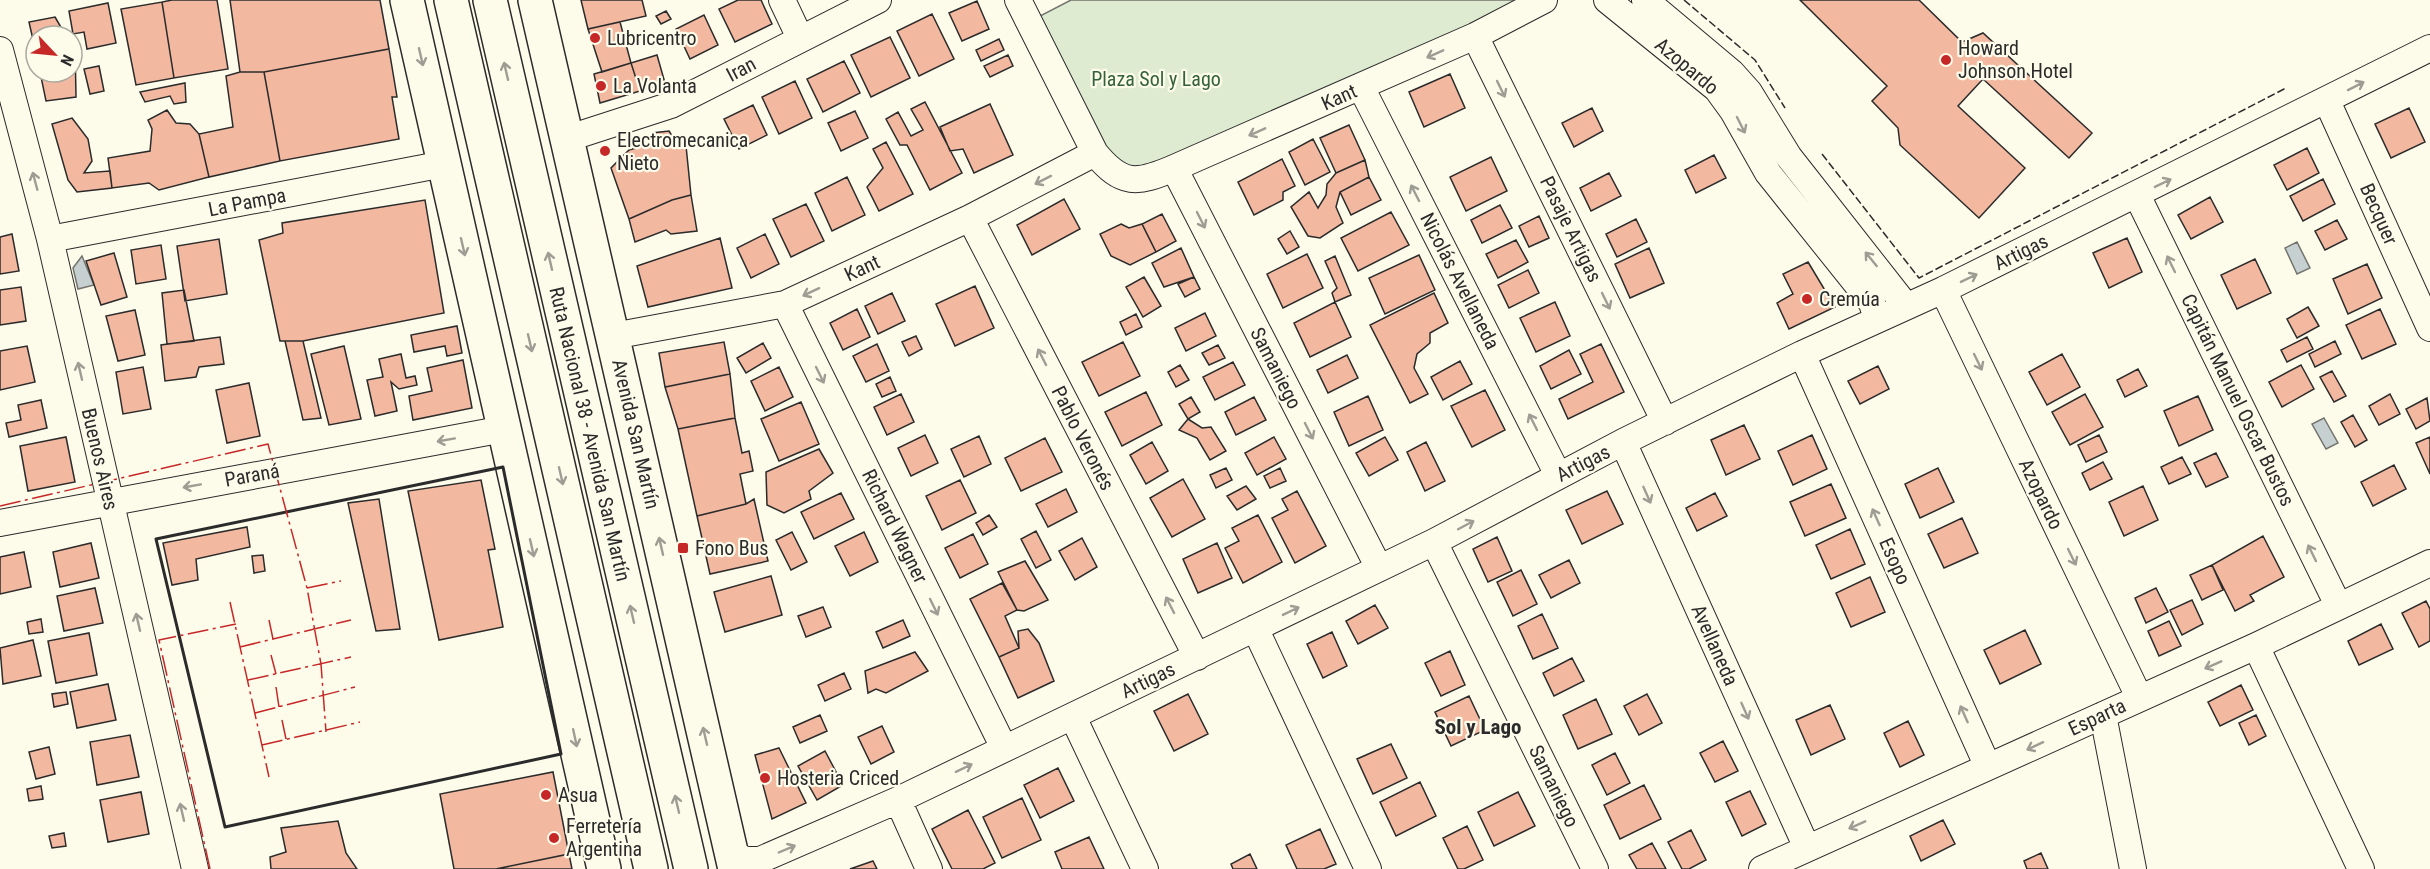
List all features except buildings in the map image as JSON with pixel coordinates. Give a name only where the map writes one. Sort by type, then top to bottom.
[{"type":"main road","points":[[407,0],[604,869]]},
{"type":"main road","name":"Ruta Nacional 38 - Avenida San Martín","points":[[451,0],[651,869]]},
{"type":"main road","name":"Ruta Nacional 38 - Avenida San Martín","points":[[490,0],[580,392],[703,859]]},
{"type":"main road","name":"Avenida San Martín","points":[[535,0],[614,336],[703,859]]},
{"type":"main road","points":[[541,221],[569,152]]},
{"type":"main road","points":[[444,164],[487,154]]},
{"type":"main road","points":[[561,309],[614,336],[580,392]]},
{"type":"main road","points":[[504,429],[548,419]]},
{"type":"main road","points":[[611,700],[626,713],[653,821],[663,834],[703,859]]},
{"type":"street","points":[[782,0],[800,38]]},
{"type":"street","name":"Iran","points":[[569,152],[671,105],[878,0]]},
{"type":"street","points":[[1018,0],[1095,153]]},
{"type":"street","name":"Kant","points":[[614,336],[785,304],[970,218],[1095,153],[1108,169],[1129,180],[1148,179],[1475,36],[1544,0]]},
{"type":"street","name":"Azopardo","points":[[1607,0],[1718,89],[1768,173],[1872,303],[1877,319]]},
{"type":"street","name":"Azopardo","points":[[1645,0],[1732,73],[1749,92],[1789,157],[1906,306]]},
{"type":"street","name":"Pasaje Artigas","points":[[1475,36],[1665,422]]},
{"type":"street","name":"Artigas","points":[[703,859],[760,860],[898,801],[1434,542],[1623,442],[1802,354],[1943,290],[2430,48]]},
{"type":"street","name":"Buenos Aires","points":[[0,50],[50,239],[195,869]]},
{"type":"street","name":"Nicolás Avellaneda","points":[[1361,87],[1558,475]]},
{"type":"street","name":"Becquer","points":[[2327,101],[2430,328]]},
{"type":"street","name":"La Pampa","points":[[50,239],[444,164]]},
{"type":"street","name":"Samaniego","points":[[1174,168],[1379,568]]},
{"type":"street","name":"Capitán Manuel Oscar Bustos","points":[[2137,195],[2338,605]]},
{"type":"street","name":"Pablo Veronés","points":[[970,218],[1197,657]]},
{"type":"street","name":"Azopardo","points":[[1943,290],[2139,697]]},
{"type":"street","name":"Richard Wagner","points":[[785,304],[1004,748]]},
{"type":"street","name":"Esopo","points":[[1802,354],[1988,767]]},
{"type":"street","name":"Paraná","points":[[0,523],[504,429]]},
{"type":"street","name":"Avellaneda","points":[[1623,442],[1807,848]]},
{"type":"street","name":"Samaniego","points":[[1434,542],[1595,869]]},
{"type":"street","name":"Esparta","points":[[1762,869],[2256,646],[2430,563]]},
{"type":"street","points":[[1255,628],[1368,869]]},
{"type":"street","points":[[2256,646],[2361,869]]},
{"type":"street","points":[[2103,715],[2133,869]]},
{"type":"street","points":[[1073,717],[1145,869]]},
{"type":"street","points":[[898,801],[929,869]]},
{"type":"green space","name":"Plaza Sol y Lago","points":[[1071,0],[1516,0],[1475,25],[1140,170],[1130,170],[1104,153],[1040,16]]},
{"type":"shaded area","points":[[2297,242],[2310,268],[2297,274],[2285,248]]},
{"type":"shaded area","points":[[82,256],[94,285],[78,289],[73,268]]},
{"type":"shaded area","points":[[2324,418],[2338,443],[2326,449],[2312,424]]},
{"type":"fence","points":[[1684,0],[1755,60],[1785,108]]},
{"type":"fence","points":[[1822,154],[1919,278],[2286,88]]},
{"type":"wall","points":[[503,467],[561,754],[225,827],[156,539],[503,467]]},
{"type":"power","points":[[0,506],[268,444],[307,588],[321,664],[326,732]]},
{"type":"power","points":[[307,588],[341,581]]},
{"type":"power","points":[[230,602],[269,777]]},
{"type":"power","points":[[269,620],[273,639]]},
{"type":"power","points":[[240,647],[351,620]]},
{"type":"power","points":[[210,869],[159,640],[236,624]]},
{"type":"power","points":[[271,655],[276,674]]},
{"type":"power","points":[[248,680],[351,657]]},
{"type":"power","points":[[276,687],[279,707]]},
{"type":"power","points":[[255,713],[355,687]]},
{"type":"power","points":[[282,720],[286,739]]},
{"type":"power","points":[[262,745],[360,722]]},
{"type":"place","name":"Lubricentro","points":[[595,38]]},
{"type":"place","name":"Howard Johnson Hotel","points":[[1946,60]]},
{"type":"place","name":"La Volanta","points":[[601,86]]},
{"type":"place","name":"Electromecanica Nieto","points":[[605,151]]},
{"type":"place","name":"Cremúa","points":[[1807,299]]},
{"type":"place","name":"Fono Bus","points":[[683,548]]},
{"type":"place","name":"Hosteria Criced","points":[[765,778]]},
{"type":"place","name":"Asua","points":[[546,795]]},
{"type":"place","name":"Ferretería Argentina","points":[[554,838]]},
{"type":"district","name":"Sol y Lago","points":[[1478,727]]}]
